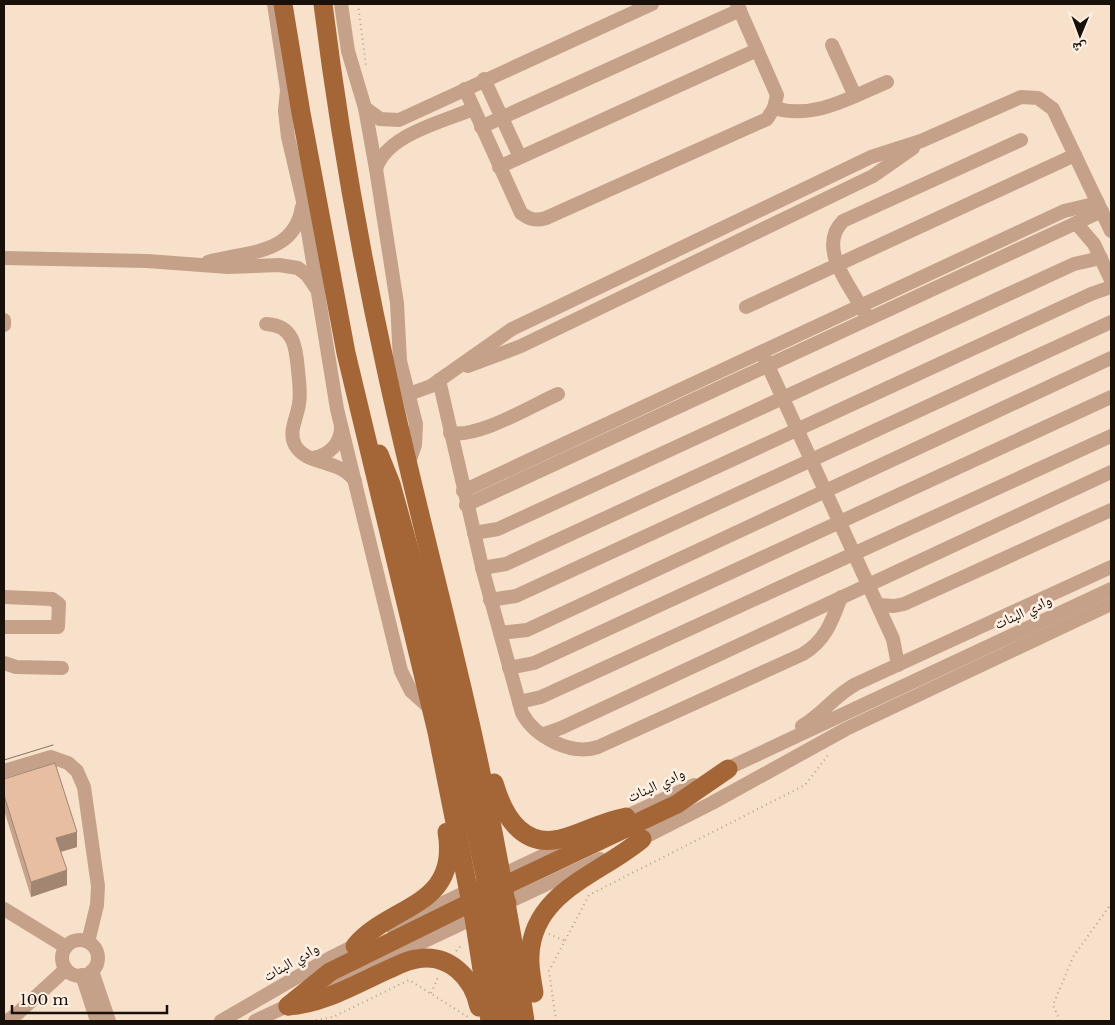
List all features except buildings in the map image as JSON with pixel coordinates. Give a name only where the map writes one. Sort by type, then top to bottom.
[{"type":"main road","points":[[283,4],[330,271],[364,430],[437,732],[526,1021]]},
{"type":"main road","points":[[328,5],[361,245],[408,466],[474,739],[488,895],[490,1021]]},
{"type":"main road","points":[[364,430],[380,455],[391,484],[419,586],[460,757],[488,895],[508,1021]]},
{"type":"main road","points":[[355,946],[371,930],[420,902],[439,881],[446,868],[449,841],[435,771],[437,732]]},
{"type":"main road","points":[[474,739],[491,772],[504,812],[518,829],[528,837],[544,840],[560,839],[608,820],[626,817]]},
{"type":"main road","points":[[288,1006],[319,980],[342,965],[671,807],[695,793],[728,769]]},
{"type":"main road","points":[[537,1021],[530,955],[538,920],[562,893],[624,854],[642,839]]},
{"type":"main road","points":[[288,1006],[319,1000],[417,959],[436,959],[461,972],[473,988],[481,1021]]},
{"type":"street","points":[[274,4],[287,90],[287,128],[303,201],[341,425],[401,671],[411,691],[432,709]]},
{"type":"street","points":[[365,108],[380,119],[400,120],[464,88],[652,4]]},
{"type":"street","points":[[328,5],[348,51],[365,108],[376,169],[397,303],[400,361],[415,416],[416,434],[408,466]]},
{"type":"street","points":[[464,88],[473,109],[481,127],[499,167],[521,213],[528,219],[537,220],[755,125],[766,119],[774,108],[776,95],[738,7],[481,127]]},
{"type":"street","points":[[832,45],[855,96]]},
{"type":"street","points":[[499,167],[758,50]]},
{"type":"street","points":[[484,79],[520,157]]},
{"type":"street","points":[[774,108],[792,112],[810,112],[827,108],[887,82]]},
{"type":"street","points":[[408,394],[424,390],[453,371],[521,346],[873,176],[921,141],[1016,98],[1032,96],[1044,100],[1052,109],[1111,231]]},
{"type":"street","points":[[376,169],[382,154],[395,142],[473,109]]},
{"type":"street","points":[[868,319],[833,254],[832,242],[836,230],[843,221],[1021,140]]},
{"type":"street","points":[[746,307],[1075,155]]},
{"type":"street","points":[[200,264],[271,248],[281,243],[299,222],[303,201]]},
{"type":"street","points":[[466,505],[1076,223],[1100,207]]},
{"type":"street","points":[[463,490],[1064,211],[1100,207]]},
{"type":"street","points":[[1076,223],[1090,238],[1111,280]]},
{"type":"street","points":[[4,258],[147,260],[228,267],[292,266],[306,275],[318,292]]},
{"type":"street","points":[[474,533],[498,529],[1074,264],[1101,258]]},
{"type":"street","points":[[482,568],[506,564],[797,428],[1091,294],[1111,287]]},
{"type":"street","points":[[4,320],[4,326]]},
{"type":"street","points":[[490,600],[516,596],[1111,322]]},
{"type":"street","points":[[266,324],[276,325],[286,330],[295,343],[300,402],[292,434],[296,447],[300,453],[342,468],[351,476],[357,486]]},
{"type":"street","points":[[762,351],[895,644],[898,665]]},
{"type":"street","points":[[500,634],[527,630],[1111,358]]},
{"type":"street","points":[[439,380],[466,505],[490,600],[519,702],[525,718],[544,734],[567,748],[580,751],[598,747],[803,654],[814,646],[828,631],[841,597]]},
{"type":"street","points":[[450,433],[463,434],[479,430],[558,394]]},
{"type":"street","points":[[509,668],[534,663],[1111,397]]},
{"type":"street","points":[[313,458],[325,454],[335,446],[340,436],[341,425]]},
{"type":"street","points":[[519,702],[541,697],[1111,436]]},
{"type":"street","points":[[544,734],[561,728],[1111,472]]},
{"type":"street","points":[[878,605],[904,604],[1111,510]]},
{"type":"street","points":[[766,750],[790,732],[812,720],[846,689],[1111,567]]},
{"type":"street","name":"وادي البنات","points":[[488,895],[626,817],[1111,589]]},
{"type":"street","points":[[4,597],[52,600],[60,604],[58,627],[4,627]]},
{"type":"street","name":"وادي البنات","points":[[221,1021],[355,946],[642,839],[839,733],[1111,604]]},
{"type":"street","points":[[4,663],[16,667],[62,668]]},
{"type":"street","points":[[4,771],[51,757],[68,764],[77,771],[84,787],[98,886],[88,942]]},
{"type":"street","points":[[4,909],[66,947]]},
{"type":"street","points":[[76,940],[93,945],[98,955],[96,966],[87,973],[66,969],[62,958],[66,947],[76,940]]},
{"type":"street","points":[[6,1021],[18,1014],[66,969]]},
{"type":"street","points":[[87,973],[97,1021]]},
{"type":"street","points":[[87,973],[109,1021]]},
{"type":"street","points":[[255,1021],[288,1006]]},
{"type":"path","points":[[358,4],[367,74]]},
{"type":"path","points":[[556,1021],[549,971],[590,896],[805,784],[829,754]]},
{"type":"path","points":[[1060,1021],[1053,1005],[1073,957],[1111,904]]},
{"type":"path","points":[[430,994],[445,962]]},
{"type":"path","points":[[311,1021],[333,1017],[409,980],[468,1017],[469,1021]]},
{"type":"tram line","points":[[4,760],[53,745]]}]
